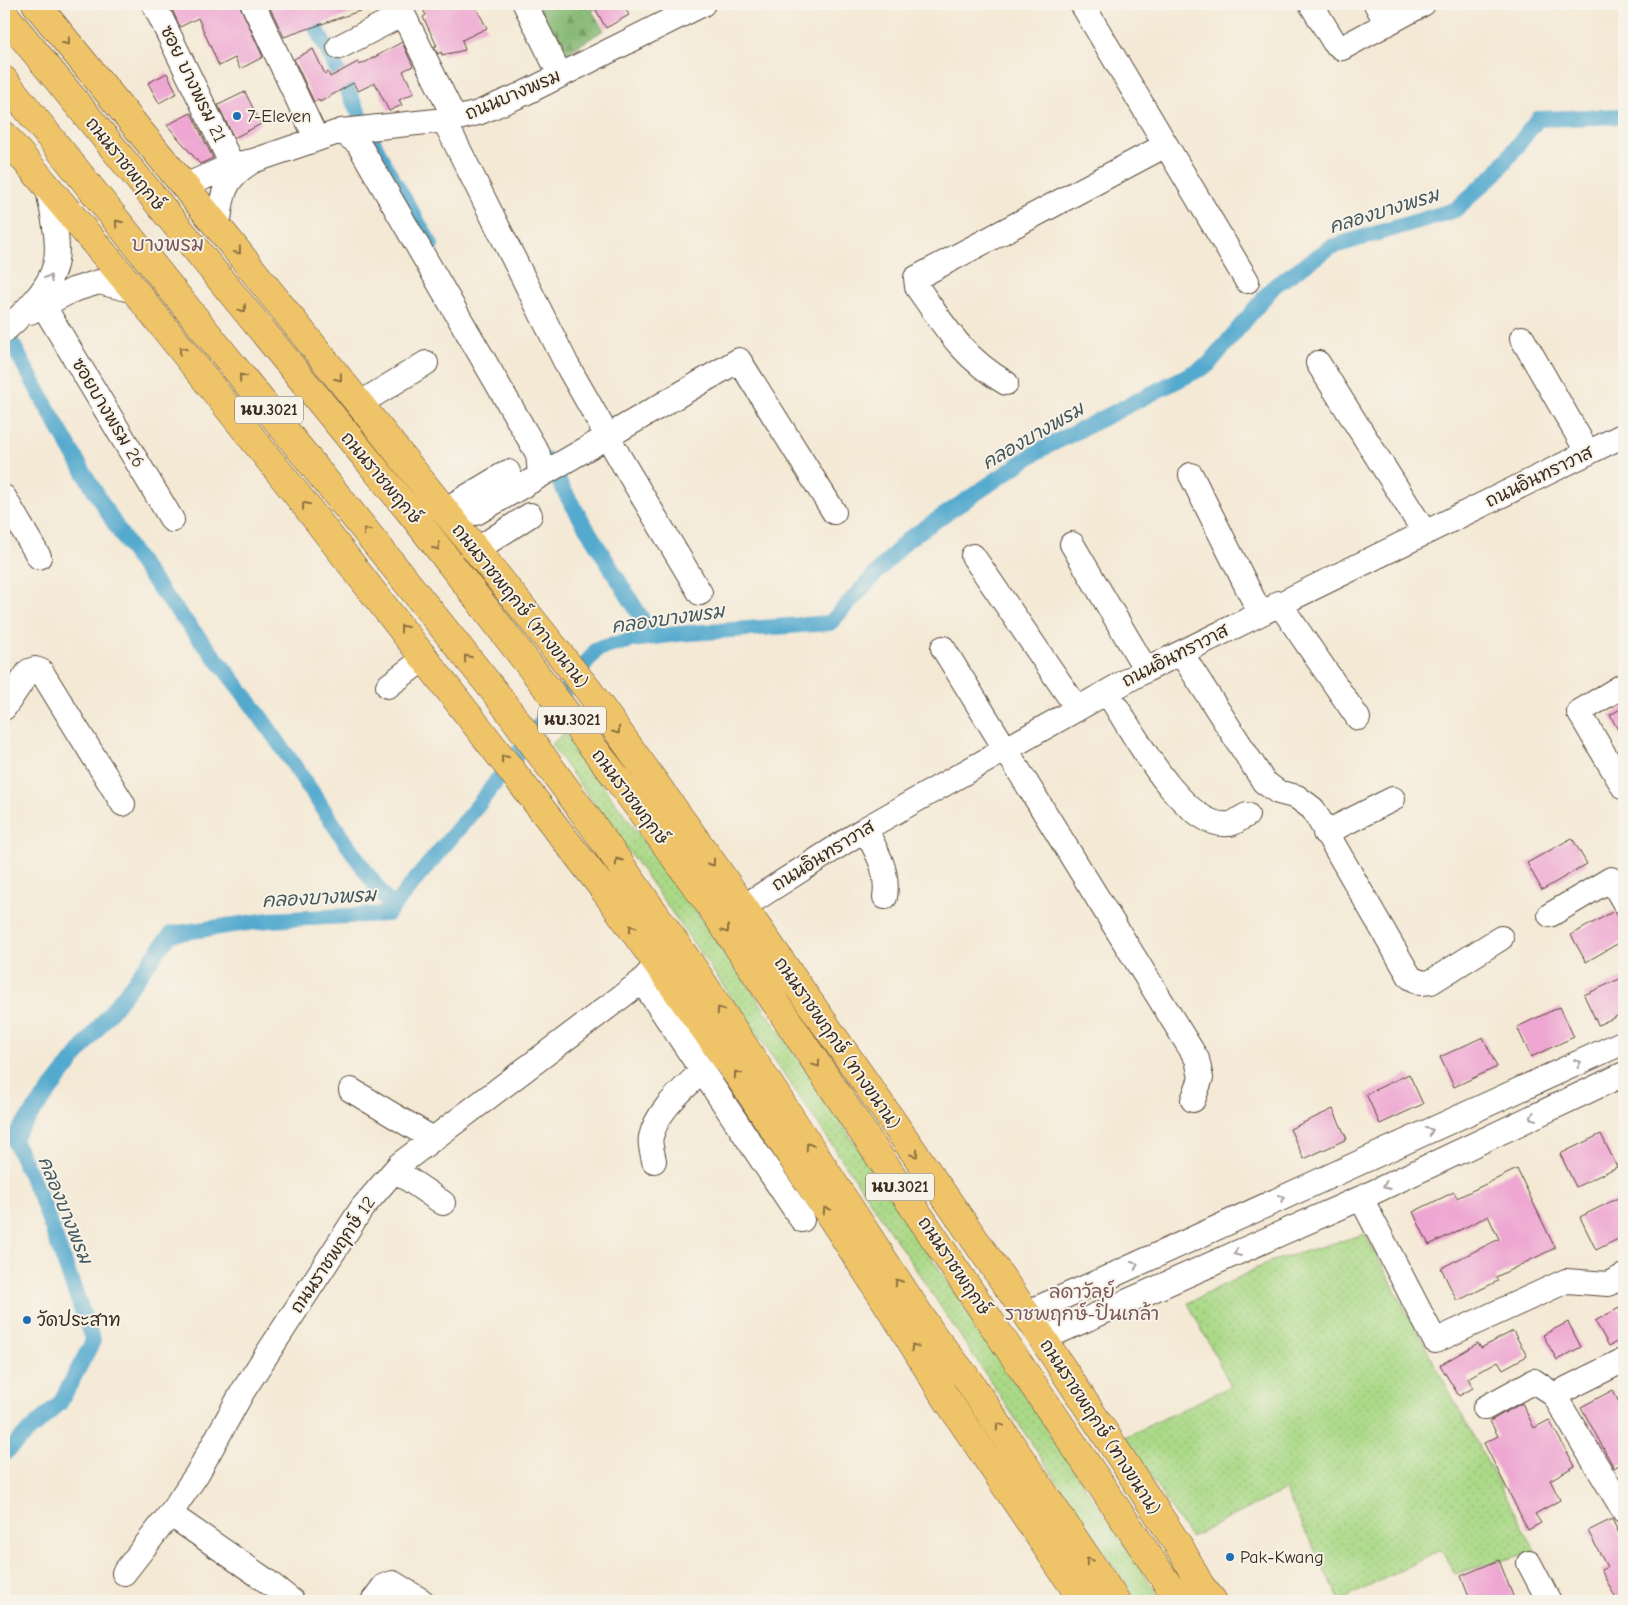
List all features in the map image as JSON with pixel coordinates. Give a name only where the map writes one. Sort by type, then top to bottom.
[{"type":"main road","name":"ถนนราชพฤกษ์","points":[[36,4],[218,227],[440,507]]},
{"type":"main road","name":"ถนนราชพฤกษ์","points":[[4,14],[317,401],[415,518],[616,777],[709,904],[1179,1601]]},
{"type":"main road","name":"นบ.3021","points":[[4,80],[498,696],[693,968],[934,1337],[966,1377],[1116,1601]]},
{"type":"main road","name":"นบ.3021","points":[[4,135],[135,291],[426,657],[532,794],[650,972],[747,1088],[898,1320],[942,1392],[1083,1601]]},
{"type":"main road","points":[[317,401],[346,415],[447,527],[476,550]]},
{"type":"main road","name":"ถนนราชพฤกษ์ (ทางขนาน)","points":[[440,507],[549,639],[589,691],[743,907],[1026,1313],[1182,1551],[1206,1593]]},
{"type":"main road","points":[[991,1320],[1013,1332],[1175,1565],[1206,1593]]},
{"type":"main road","points":[[934,1337],[958,1392],[1028,1519]]},
{"type":"street","name":"ซอย บางพรม 21","points":[[154,4],[243,163]]},
{"type":"street","points":[[253,4],[316,138]]},
{"type":"street","points":[[525,4],[560,75]]},
{"type":"street","name":"ถนนบางพรม","points":[[185,186],[243,163],[316,138],[344,131],[449,119],[478,113],[523,94],[703,4]]},
{"type":"street","points":[[1082,4],[1247,281]]},
{"type":"street","points":[[1311,4],[1334,42],[1342,48],[1423,4]]},
{"type":"street","points":[[1376,4],[1388,24]]},
{"type":"street","points":[[339,47],[401,9],[449,119],[567,365],[700,593]]},
{"type":"street","points":[[344,131],[358,143],[538,454],[546,471]]},
{"type":"street","points":[[1006,383],[988,372],[958,346],[917,287],[916,278],[1166,146]]},
{"type":"street","name":"ถนนบางพรม","points":[[218,227],[222,195],[229,180],[243,163]]},
{"type":"street","points":[[11,325],[43,288],[55,265],[56,239],[47,185]]},
{"type":"street","points":[[11,325],[43,305],[73,290],[99,282],[135,291]]},
{"type":"street","name":"ซอยบางพรม 26","points":[[43,305],[172,520]]},
{"type":"street","points":[[1522,338],[1588,453]]},
{"type":"street","points":[[476,513],[739,360],[834,512]]},
{"type":"street","points":[[359,404],[426,363]]},
{"type":"street","points":[[1318,363],[1425,534]]},
{"type":"street","name":"ถนนอินทราวาส","points":[[743,907],[866,829],[1146,670],[1624,435]]},
{"type":"street","points":[[440,507],[508,472]]},
{"type":"street","points":[[1191,475],[1270,608],[1358,718]]},
{"type":"street","points":[[4,497],[39,557]]},
{"type":"street","points":[[476,550],[530,515]]},
{"type":"street","points":[[1072,544],[1146,670]]},
{"type":"street","points":[[973,556],[1077,708]]},
{"type":"street","points":[[943,648],[1197,1059],[1201,1078],[1193,1100]]},
{"type":"street","points":[[1181,653],[1264,782],[1278,792],[1297,797],[1313,809],[1410,977],[1421,983],[1431,982],[1501,938]]},
{"type":"street","points":[[388,686],[426,657]]},
{"type":"street","points":[[4,708],[29,671],[35,668],[41,671],[123,804]]},
{"type":"street","points":[[1624,685],[1578,712],[1624,788]]},
{"type":"street","points":[[1108,692],[1172,792],[1200,816],[1215,822],[1230,824],[1247,815]]},
{"type":"street","points":[[1326,833],[1393,799]]},
{"type":"street","points":[[866,829],[886,873],[885,897]]},
{"type":"street","points":[[1550,915],[1611,879],[1624,902]]},
{"type":"street","points":[[650,972],[703,1070],[802,1220]]},
{"type":"street","name":"ถนนราชพฤกษ์ 12","points":[[124,1573],[170,1514],[197,1474],[243,1391],[362,1208],[395,1170],[650,972]]},
{"type":"street","points":[[1026,1313],[1624,1042]]},
{"type":"street","points":[[654,1161],[650,1139],[658,1120],[674,1098],[703,1070]]},
{"type":"street","points":[[1042,1339],[1361,1198],[1624,1074]]},
{"type":"street","points":[[351,1090],[433,1139]]},
{"type":"street","points":[[395,1170],[443,1203]]},
{"type":"street","points":[[1361,1198],[1435,1340],[1566,1281],[1608,1284],[1624,1276]]},
{"type":"street","points":[[1554,1395],[1624,1360]]},
{"type":"street","points":[[1485,1408],[1534,1381],[1554,1395],[1622,1502]]},
{"type":"street","points":[[170,1514],[264,1579],[292,1601]]},
{"type":"street","points":[[1529,1563],[1549,1601]]},
{"type":"street","points":[[373,1601],[384,1586],[393,1583],[422,1601]]},
{"type":"green space","points":[[537,4],[604,4],[592,11],[604,30],[562,56]]},
{"type":"green space","points":[[564,733],[722,946],[1162,1601],[1137,1601],[776,1062],[551,745]]},
{"type":"green space","points":[[1365,1234],[1535,1551],[1455,1574],[1441,1550],[1340,1601],[1285,1490],[1190,1538],[1125,1437],[1231,1386],[1188,1303],[1269,1262]]},
{"type":"building","points":[[177,4],[239,4],[263,57],[240,69],[235,58],[219,66],[198,18],[180,27],[171,7]]},
{"type":"building","points":[[268,4],[374,4],[374,6],[284,37]]},
{"type":"building","points":[[420,4],[474,4],[487,28],[462,40],[465,50],[442,55],[441,52],[438,54],[434,46],[437,46],[423,17],[426,15]]},
{"type":"building","points":[[608,4],[622,4],[629,15],[606,28],[596,10]]},
{"type":"building","points":[[402,42],[413,66],[403,71],[414,93],[399,100],[402,105],[389,111],[375,83],[358,91],[353,83],[320,102],[319,100],[314,102],[294,59],[313,49],[325,74],[328,72],[330,77],[358,62],[359,65],[364,63]]},
{"type":"building","points":[[167,73],[177,93],[159,103],[148,83]]},
{"type":"building","name":"7-Eleven","points":[[245,92],[261,124],[234,138],[218,105]]},
{"type":"building","points":[[191,113],[213,158],[200,164],[167,125]]},
{"type":"building","points":[[1624,707],[1624,741],[1610,715]]},
{"type":"building","points":[[1572,838],[1587,864],[1542,890],[1527,863]]},
{"type":"building","points":[[1614,911],[1624,924],[1624,940],[1586,962],[1571,935]]},
{"type":"building","points":[[1624,977],[1624,1013],[1598,1025],[1584,995]]},
{"type":"building","points":[[1560,1007],[1574,1037],[1531,1057],[1517,1027]]},
{"type":"building","points":[[1483,1037],[1497,1067],[1454,1087],[1440,1057]]},
{"type":"building","points":[[1409,1074],[1423,1104],[1380,1124],[1366,1094]]},
{"type":"building","points":[[1333,1109],[1347,1139],[1304,1159],[1290,1129]]},
{"type":"building","points":[[1601,1134],[1617,1167],[1576,1187],[1560,1154]]},
{"type":"building","points":[[1517,1169],[1555,1248],[1496,1277],[1498,1281],[1457,1301],[1441,1268],[1499,1239],[1488,1216],[1429,1245],[1413,1212],[1454,1192],[1457,1198]]},
{"type":"building","points":[[1624,1195],[1624,1236],[1596,1250],[1580,1217]]},
{"type":"building","points":[[1619,1308],[1624,1317],[1624,1338],[1609,1346],[1595,1321]]},
{"type":"building","points":[[1568,1322],[1581,1347],[1557,1360],[1543,1335]]},
{"type":"building","points":[[1513,1331],[1527,1356],[1503,1369],[1498,1361],[1468,1378],[1473,1388],[1459,1396],[1440,1365],[1478,1343],[1481,1348]]},
{"type":"building","points":[[1613,1390],[1624,1413],[1624,1462],[1614,1468],[1581,1407]]},
{"type":"building","points":[[1522,1403],[1534,1428],[1549,1420],[1575,1466],[1550,1480],[1560,1500],[1535,1514],[1541,1523],[1528,1530],[1484,1443],[1498,1436],[1490,1421]]},
{"type":"building","points":[[1612,1519],[1624,1544],[1624,1601],[1617,1601],[1601,1570],[1607,1567],[1588,1531]]},
{"type":"building","points":[[1499,1560],[1515,1601],[1471,1601],[1461,1576]]},
{"type":"waterway","points":[[304,4],[387,169],[431,245]]},
{"type":"waterway","name":"คลองบางพรม","points":[[4,1454],[60,1403],[93,1341],[42,1201],[13,1138],[171,934],[269,920],[387,914],[479,804],[597,649],[632,640],[677,634],[830,623],[907,540],[1040,450],[1208,365],[1274,286],[1331,247],[1455,210],[1496,173],[1538,119],[1624,116]]},
{"type":"waterway","points":[[4,329],[80,465],[128,545],[156,584],[246,697],[392,908]]},
{"type":"waterway","points":[[547,460],[653,637]]},
{"type":"place","name":"7-Eleven","points":[[237,116]]},
{"type":"place","name":"วัดประสาท","points":[[27,1320]]},
{"type":"place","name":"Pak-Kwang","points":[[1230,1557]]},
{"type":"district","name":"บางพรม","points":[[168,244]]},
{"type":"district","name":"ลดาวัลย์ ราชพฤกษ์-ปิ่นเกล้า","points":[[1082,1303]]}]
